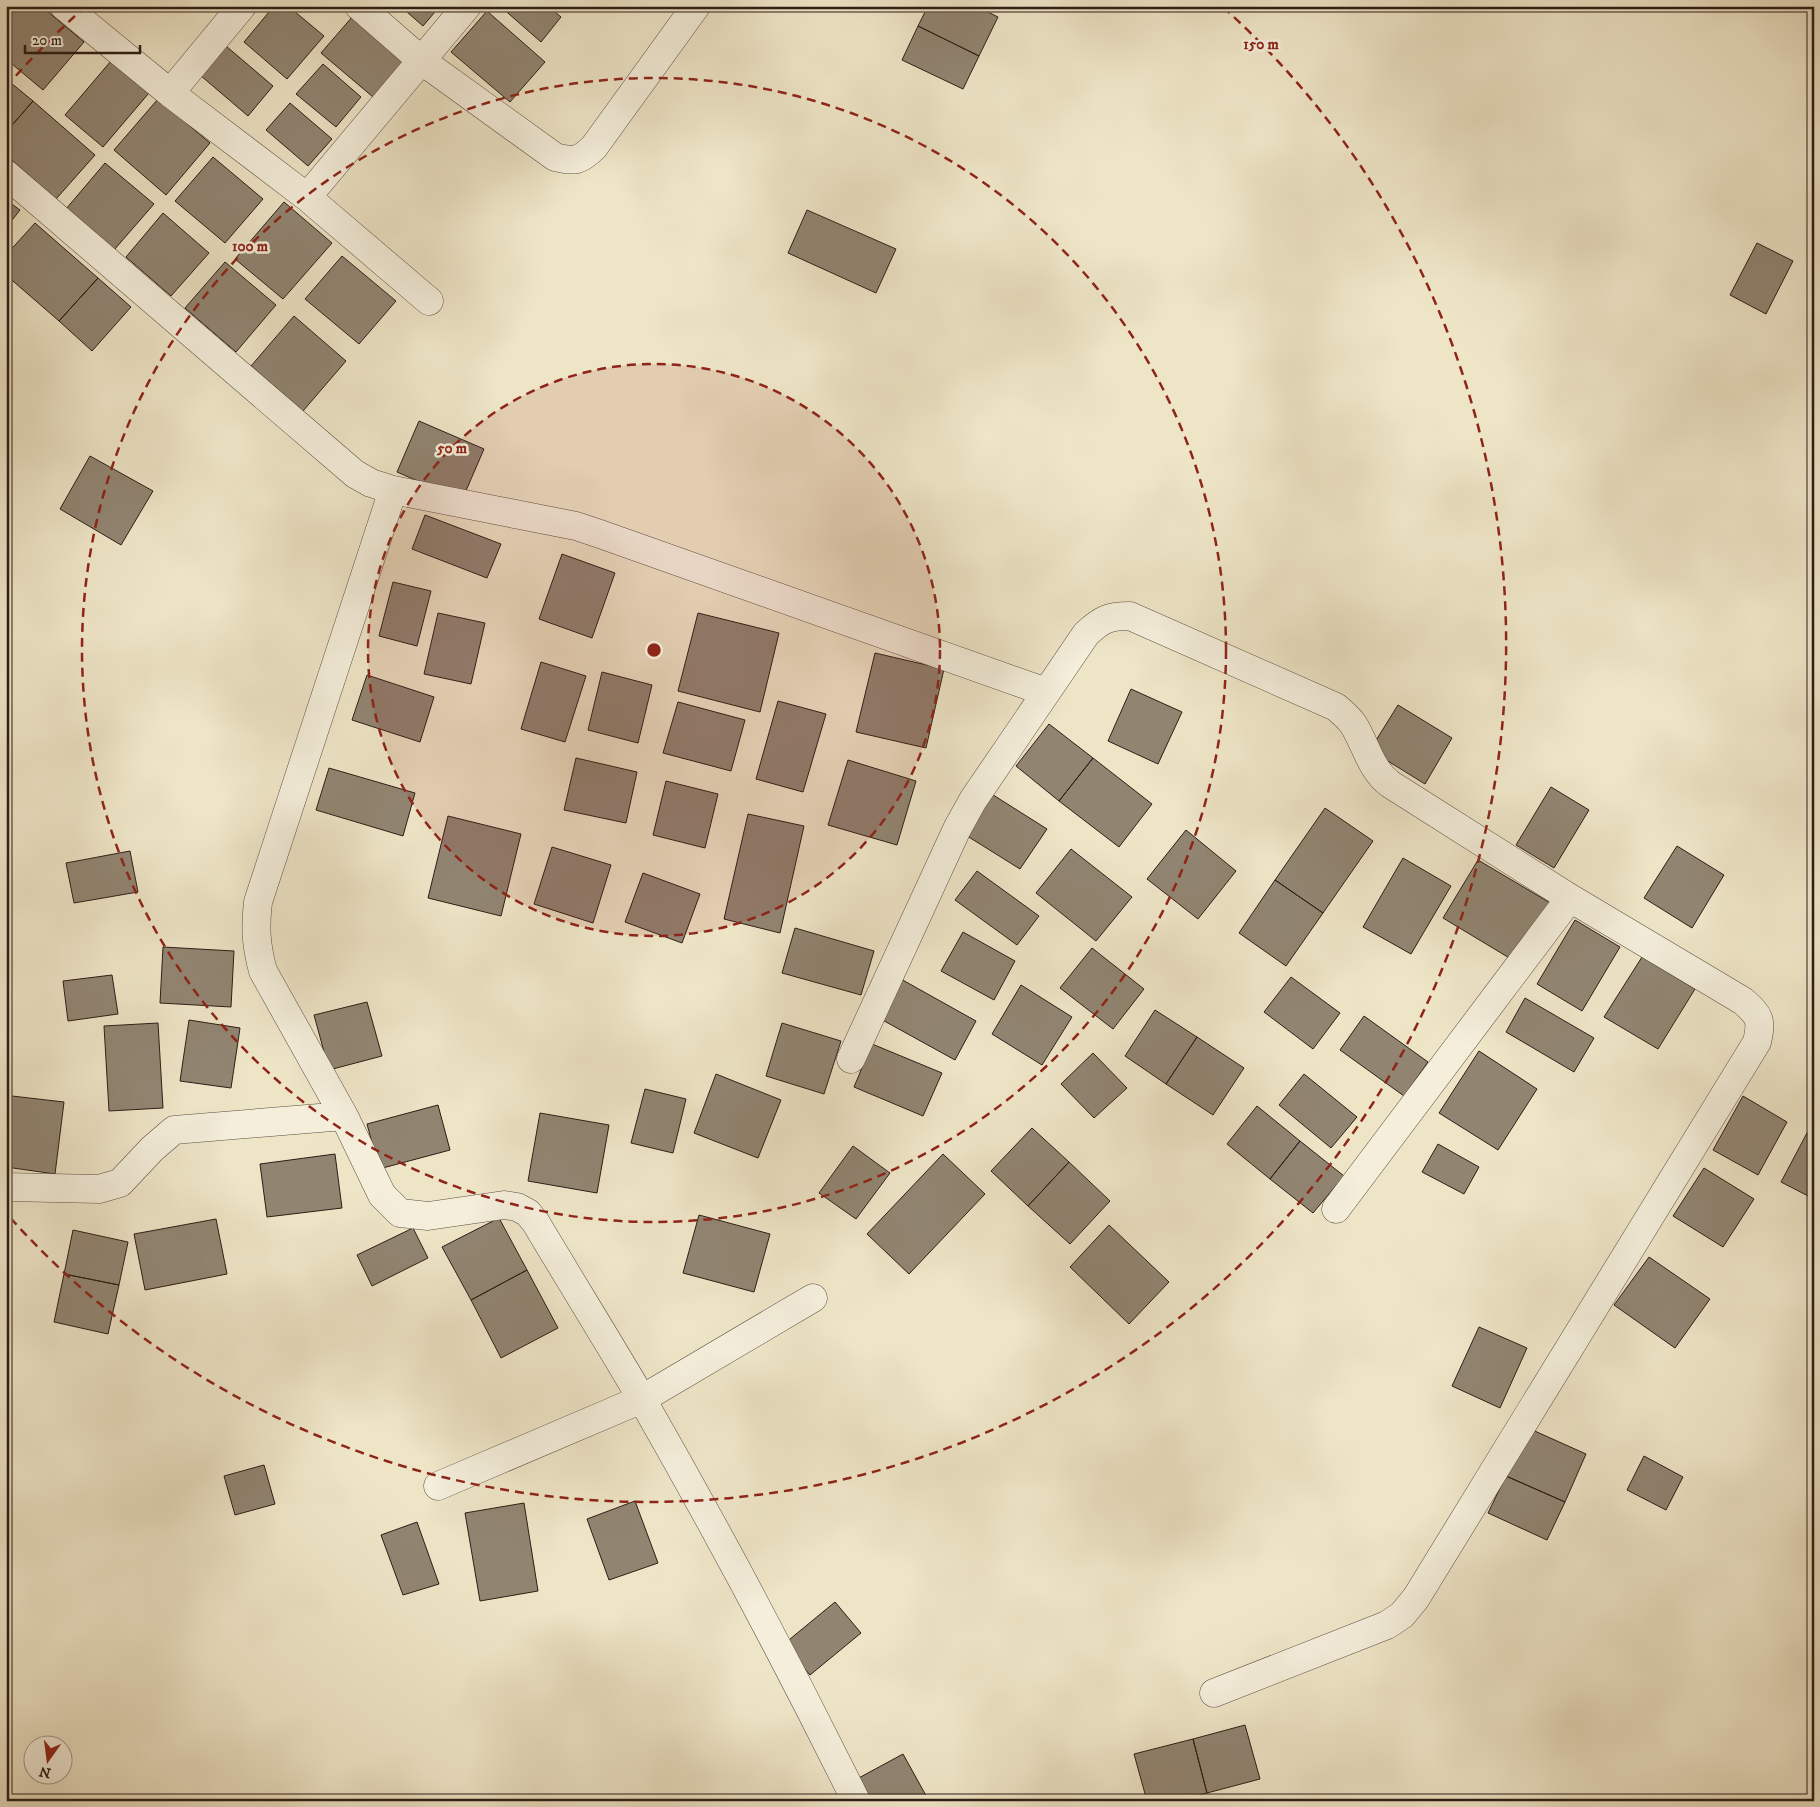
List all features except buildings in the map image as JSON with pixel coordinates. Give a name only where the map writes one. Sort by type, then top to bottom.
[{"type":"street","points":[[64,6],[170,93],[307,197],[429,301]]},
{"type":"street","points":[[170,93],[242,6]]},
{"type":"street","points":[[358,6],[422,61],[555,157],[570,161],[584,157],[594,147],[696,6]]},
{"type":"street","points":[[307,197],[467,6]]},
{"type":"street","points":[[6,174],[355,474],[372,483],[393,490],[576,526],[1046,692]]},
{"type":"street","points":[[393,490],[258,902],[255,928],[257,949],[263,971],[344,1116],[382,1195],[400,1214],[428,1216],[504,1205],[518,1207],[528,1213],[536,1223],[642,1400],[731,1557],[818,1723],[856,1801]]},
{"type":"street","points":[[851,1059],[957,829],[973,800],[1086,634],[1098,622],[1112,616],[1130,616],[1336,707],[1353,724],[1375,769],[1383,778],[1570,898],[1743,1001],[1756,1012],[1760,1028],[1757,1042],[1421,1590],[1402,1614],[1387,1625],[1214,1693]]},
{"type":"street","points":[[1336,1209],[1570,898]]},
{"type":"street","points":[[6,1187],[99,1189],[120,1183],[152,1149],[174,1130],[344,1116]]},
{"type":"street","points":[[438,1486],[642,1400],[813,1298]]}]
